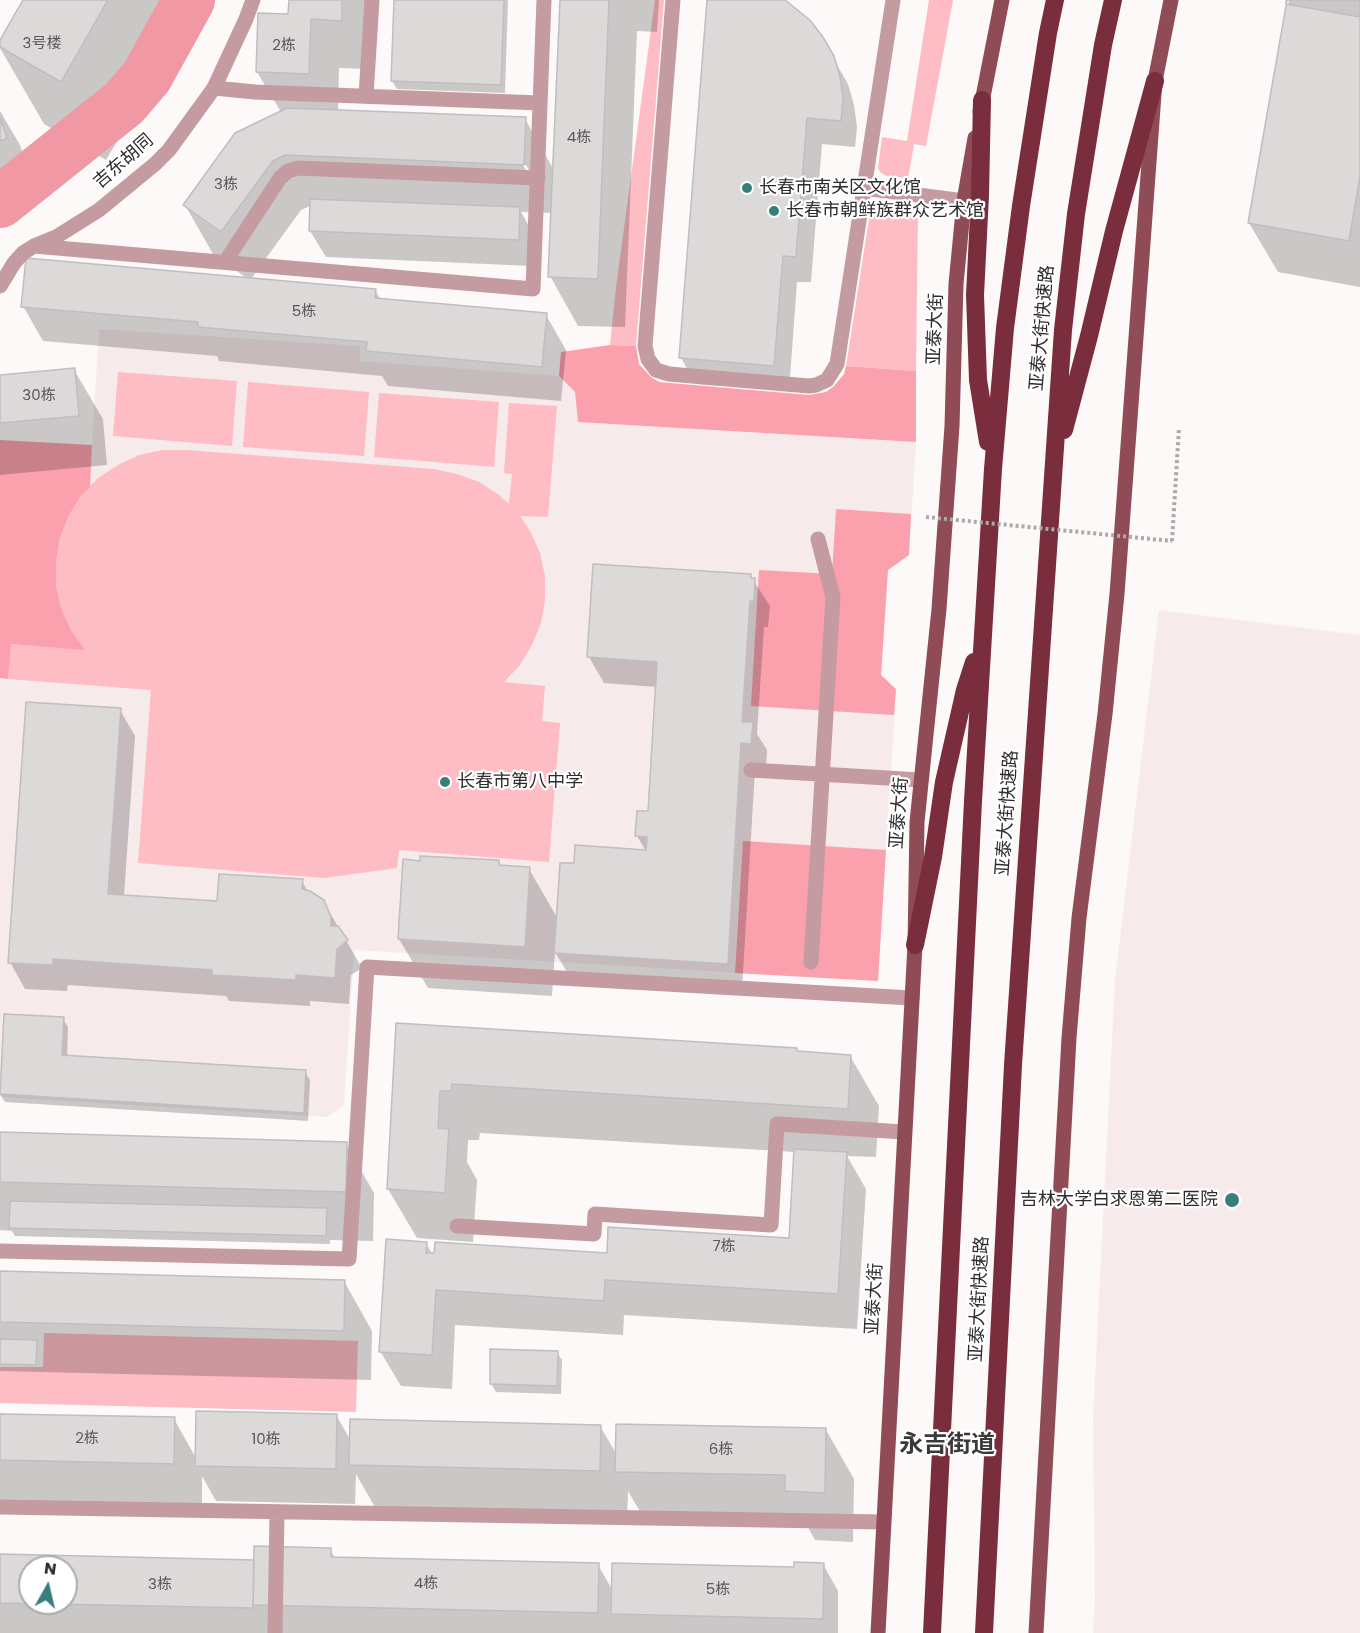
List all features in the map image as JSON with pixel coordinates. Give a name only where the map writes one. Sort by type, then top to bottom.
[{"type":"highway","name":"亚泰大街快速路","points":[[932,1633],[982,637],[993,469],[1005,328],[1020,206],[1055,0]]},
{"type":"highway","name":"亚泰大街快速路","points":[[984,1633],[1013,1065],[1063,330],[1076,214],[1103,45],[1113,0]]},
{"type":"highway","points":[[1052,472],[1155,81]]},
{"type":"highway","points":[[982,100],[975,296],[978,380],[993,469]]},
{"type":"highway","points":[[915,945],[933,857],[944,782],[965,690],[982,637]]},
{"type":"main road","name":"亚泰大街","points":[[878,1633],[915,945],[917,822],[939,609],[952,426],[956,284],[964,201],[1002,0]]},
{"type":"main road","points":[[1036,1633],[1069,1038],[1079,918],[1105,714],[1117,594],[1155,81],[1171,0]]},
{"type":"street","name":"吉东胡同","points":[[0,286],[14,263],[34,246],[56,237],[99,210],[169,150],[214,88],[246,19],[252,0]]},
{"type":"street","points":[[366,96],[372,0]]},
{"type":"street","points":[[34,246],[533,289],[544,0]]},
{"type":"street","points":[[673,0],[645,353],[651,365],[662,373],[809,386],[816,386],[827,380],[837,364],[894,0]]},
{"type":"street","points":[[214,88],[255,92],[540,103]]},
{"type":"street","points":[[225,262],[280,178],[288,171],[299,168],[538,178]]},
{"type":"street","points":[[864,188],[964,201]]},
{"type":"street","points":[[811,962],[833,597],[818,539]]},
{"type":"street","points":[[751,770],[921,780]]},
{"type":"street","points":[[0,1251],[349,1258],[366,967],[912,998]]},
{"type":"street","points":[[457,1226],[594,1234],[595,1214],[771,1225],[777,1124],[904,1132]]},
{"type":"street","points":[[0,1507],[883,1522]]},
{"type":"street","points":[[275,1633],[277,1512]]},
{"type":"path","points":[[926,517],[1172,541],[1179,428]]},
{"type":"shaded area","points":[[655,0],[664,0],[636,346],[610,345],[616,287]]},
{"type":"shaded area","points":[[929,0],[953,0],[926,146],[914,144],[908,178],[886,176],[878,168],[882,137],[907,141]]},
{"type":"shaded area","points":[[889,206],[918,210],[916,371],[846,366],[869,219],[877,210]]},
{"type":"shaded area","name":"长春市第八中学","points":[[99,329],[360,346],[360,361],[559,376],[575,392],[578,422],[916,442],[909,555],[888,570],[881,675],[896,689],[878,981],[354,950],[344,1105],[327,1117],[0,1097],[0,440],[92,445]]},
{"type":"shaded area","points":[[610,345],[636,346],[639,364],[659,382],[809,395],[826,392],[833,387],[844,374],[846,366],[916,371],[916,442],[578,422],[575,392],[559,376],[561,352]]},
{"type":"shaded area","points":[[118,372],[237,381],[232,446],[113,436]]},
{"type":"shaded area","points":[[248,382],[369,392],[364,456],[243,447]]},
{"type":"shaded area","points":[[379,393],[499,402],[494,467],[374,457]]},
{"type":"shaded area","points":[[509,403],[557,406],[548,517],[520,516],[540,553],[545,576],[545,600],[541,623],[520,665],[504,682],[545,686],[542,721],[560,723],[549,862],[399,850],[397,868],[324,878],[138,863],[151,690],[8,679],[10,644],[84,649],[71,630],[61,608],[56,585],[56,561],[60,538],[69,515],[81,496],[98,478],[139,455],[163,450],[187,450],[434,469],[479,482],[509,504],[512,474],[504,473]]},
{"type":"shaded area","points":[[0,440],[92,445],[90,487],[81,496],[69,515],[60,538],[56,561],[56,585],[61,608],[71,630],[85,650],[11,644],[8,679],[0,678]]},
{"type":"shaded area","points":[[836,509],[911,514],[909,555],[888,570],[881,675],[896,689],[894,715],[751,706],[759,570],[832,574]]},
{"type":"shaded area","name":"吉林大学白求恩第二医院","points":[[1159,610],[1360,635],[1360,1633],[1093,1633],[1095,1600],[1093,1419],[1115,980]]},
{"type":"shaded area","points":[[743,841],[886,850],[878,981],[735,973]]},
{"type":"shaded area","points":[[44,1333],[358,1341],[356,1412],[0,1403],[0,1367],[43,1367]]},
{"type":"building","points":[[23,0],[108,0],[61,82],[0,47],[0,40]]},
{"type":"building","points":[[289,0],[342,0],[342,21],[311,19],[309,74],[256,72],[258,13],[288,14]]},
{"type":"building","points":[[394,0],[504,0],[501,85],[391,81]]},
{"type":"building","points":[[560,0],[609,0],[598,279],[548,277]]},
{"type":"building","name":"长春市南关区文化馆","points":[[707,0],[785,0],[810,20],[823,37],[834,56],[840,77],[843,99],[841,121],[807,118],[796,257],[783,256],[774,366],[679,358]]},
{"type":"building","points":[[1286,0],[1360,0],[1360,17],[1286,4]]},
{"type":"building","points":[[1287,0],[1360,0],[1360,176],[1349,241],[1248,223]]},
{"type":"building","points":[[287,108],[526,117],[524,165],[285,155],[273,161],[221,232],[183,205],[235,133]]},
{"type":"building","points":[[0,118],[7,138],[0,141]]},
{"type":"building","points":[[310,199],[520,207],[519,240],[309,231]]},
{"type":"building","points":[[26,258],[376,289],[375,298],[547,313],[542,367],[366,351],[367,342],[198,327],[198,322],[21,307]]},
{"type":"building","points":[[75,368],[79,416],[0,423],[0,375]]},
{"type":"building","points":[[593,564],[751,574],[751,578],[755,578],[754,601],[750,601],[742,722],[753,722],[751,744],[741,743],[728,964],[554,953],[560,863],[574,863],[575,845],[646,850],[647,837],[635,836],[637,811],[648,811],[657,662],[587,657]]},
{"type":"building","points":[[26,702],[121,708],[108,894],[217,901],[219,874],[303,879],[302,889],[324,900],[331,917],[331,926],[338,926],[348,940],[337,949],[335,978],[296,975],[296,980],[212,975],[212,970],[53,959],[53,965],[8,963]]},
{"type":"building","points":[[420,856],[499,860],[499,865],[530,867],[525,947],[398,939],[403,859],[420,861]]},
{"type":"building","points":[[4,1014],[64,1017],[62,1055],[306,1070],[304,1113],[0,1094]]},
{"type":"building","points":[[396,1023],[797,1048],[797,1051],[851,1055],[848,1109],[452,1084],[451,1091],[440,1091],[438,1128],[449,1129],[445,1193],[387,1189]]},
{"type":"building","points":[[0,1132],[347,1142],[346,1192],[0,1182]]},
{"type":"building","points":[[794,1149],[847,1152],[838,1294],[605,1280],[604,1301],[436,1290],[432,1355],[379,1352],[386,1239],[427,1242],[426,1253],[434,1253],[435,1242],[607,1253],[608,1227],[789,1238]]},
{"type":"building","points":[[10,1201],[327,1208],[326,1236],[9,1228]]},
{"type":"building","points":[[0,1271],[345,1280],[344,1331],[0,1322]]},
{"type":"building","points":[[0,1339],[37,1340],[36,1365],[0,1364]]},
{"type":"building","points":[[490,1349],[558,1351],[557,1386],[490,1384]]},
{"type":"building","points":[[196,1411],[337,1414],[336,1469],[195,1466]]},
{"type":"building","points":[[0,1414],[175,1417],[174,1464],[0,1460]]},
{"type":"building","points":[[350,1419],[601,1425],[600,1471],[349,1465]]},
{"type":"building","points":[[616,1424],[826,1428],[825,1493],[785,1491],[785,1475],[615,1472]]},
{"type":"building","points":[[254,1546],[331,1548],[331,1557],[599,1563],[598,1613],[253,1605]]},
{"type":"building","points":[[0,1554],[42,1555],[18,1555],[18,1603],[0,1603]]},
{"type":"building","points":[[78,1556],[254,1560],[253,1608],[78,1605]]},
{"type":"building","points":[[794,1562],[824,1563],[823,1619],[611,1614],[612,1563],[794,1567]]},
{"type":"waterway","points":[[0,202],[124,103],[147,76],[189,0]]},
{"type":"place","name":"长春市南关区文化馆","points":[[747,188]]},
{"type":"place","name":"长春市朝鲜族群众艺术馆","points":[[774,211]]},
{"type":"place","name":"长春市第八中学","points":[[445,782]]},
{"type":"place","name":"吉林大学白求恩第二医院","points":[[1232,1200]]},
{"type":"district","name":"永吉街道","points":[[947,1446]]}]
